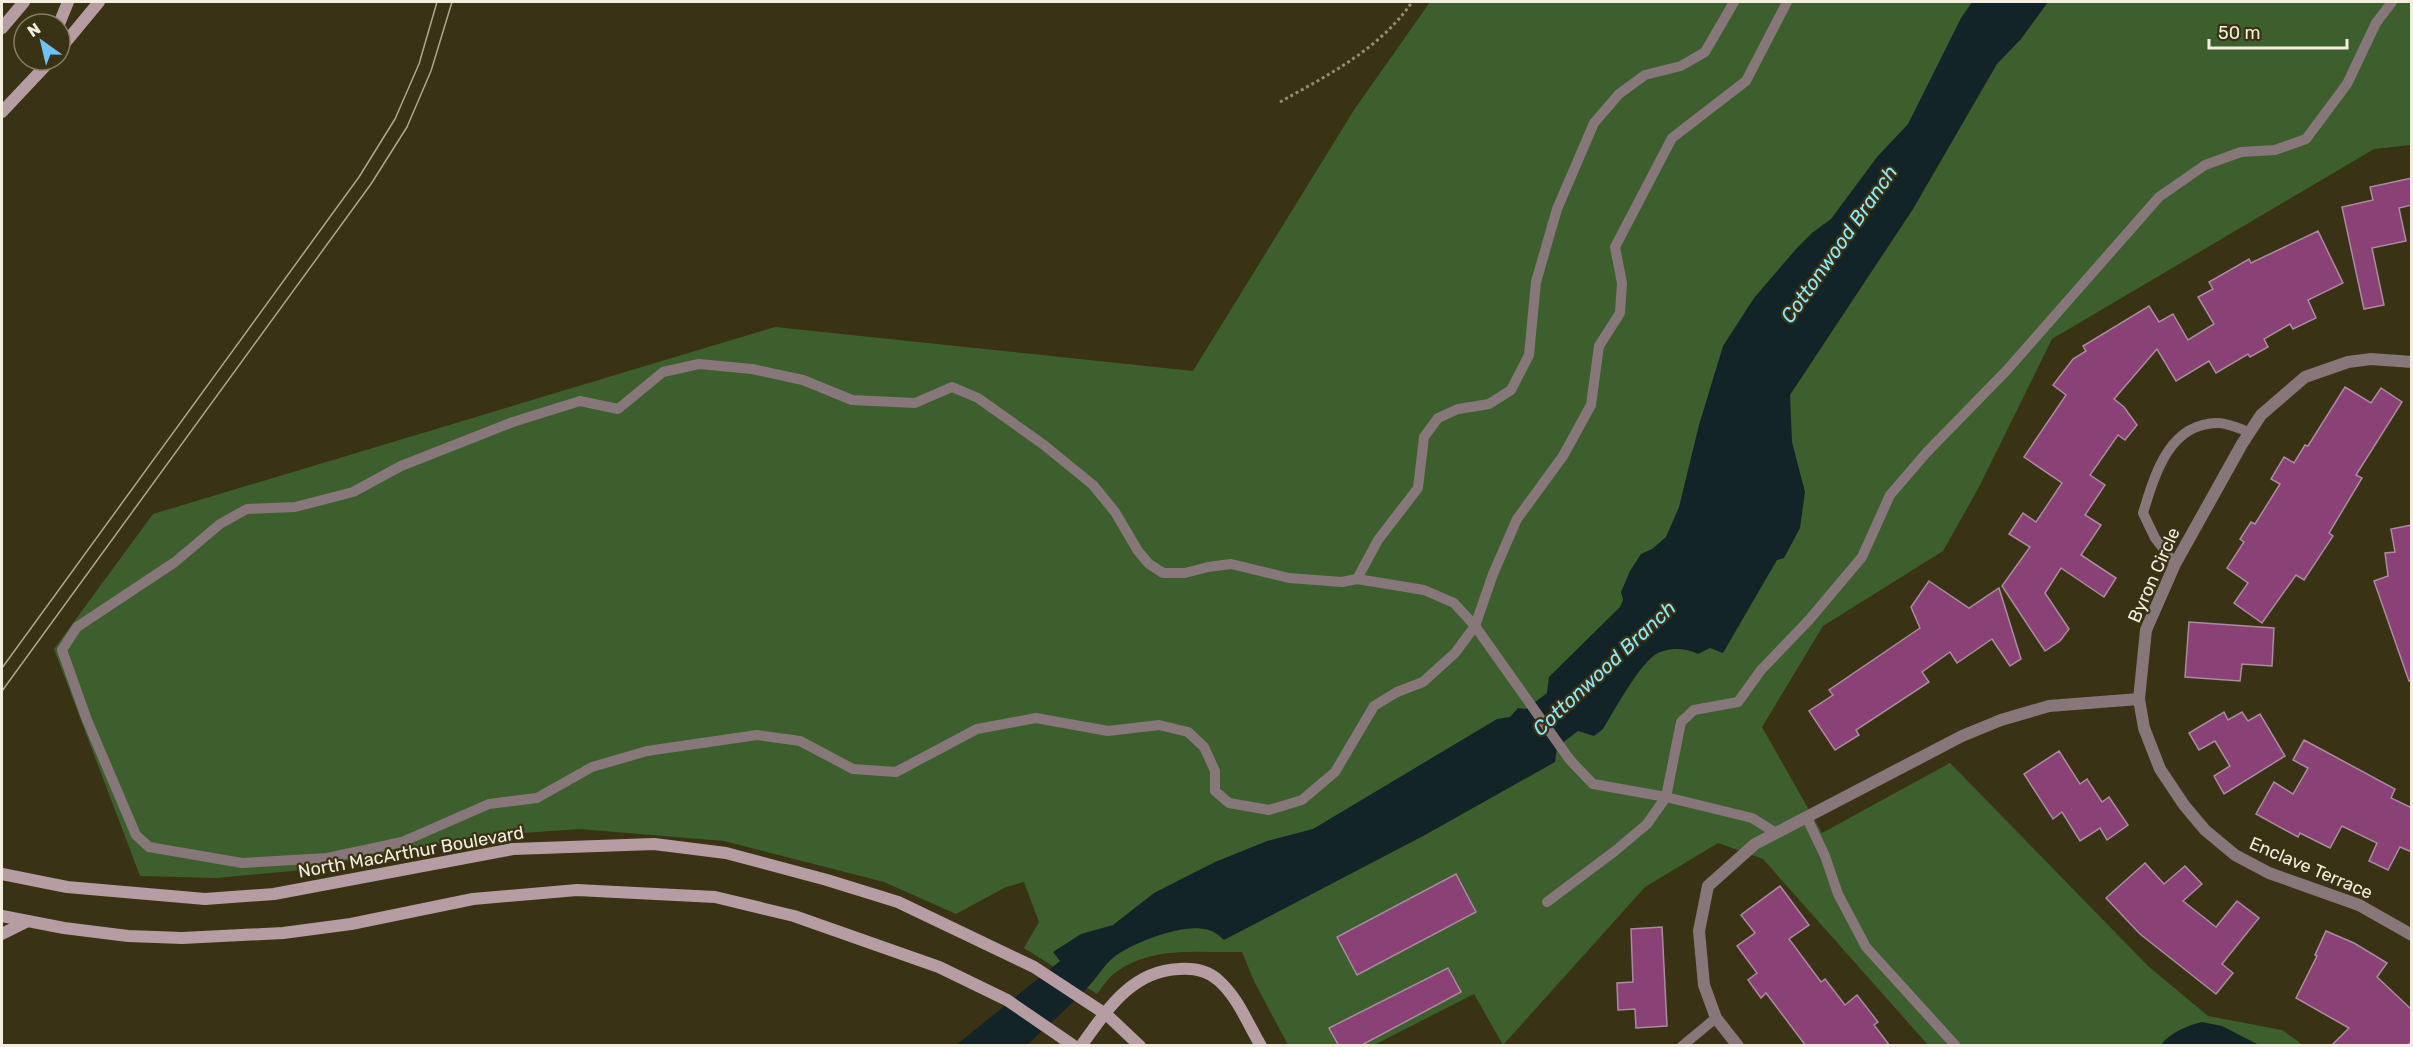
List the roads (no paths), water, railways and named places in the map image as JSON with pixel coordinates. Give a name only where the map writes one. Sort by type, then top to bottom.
[{"type":"main road","points":[[2,28],[24,2]]},
{"type":"main road","points":[[72,35],[99,2]]},
{"type":"main road","points":[[37,76],[39,72]]},
{"type":"main road","points":[[2,112],[40,72]]},
{"type":"main road","name":"North MacArthur Boulevard","points":[[2,874],[67,886],[205,899],[274,894],[513,849],[654,844],[726,853],[898,902],[1034,967],[1107,1016],[1140,1046]]},
{"type":"main road","points":[[2,916],[128,936],[182,938],[283,933],[351,924],[473,899],[577,890],[715,897],[794,916],[939,967],[1007,999],[1074,1046]]},
{"type":"main road","points":[[2,934],[28,921]]},
{"type":"main road","points":[[1081,1046],[1113,1002],[1128,987],[1147,976],[1169,969],[1191,968],[1204,971],[1217,979],[1230,993],[1261,1046]]},
{"type":"street","name":"Byron Circle","points":[[2139,699],[2146,630],[2175,564],[2249,432],[2261,415],[2306,377],[2348,362],[2371,359],[2412,362]]},
{"type":"street","points":[[1738,1046],[1716,1018],[1704,985],[1700,931],[1708,886],[1755,844],[1962,736],[2001,720],[2049,706],[2139,699]]},
{"type":"street","name":"Enclave Terrace","points":[[2139,699],[2144,728],[2160,769],[2184,805],[2205,830],[2235,855],[2269,873],[2359,905],[2412,935]]},
{"type":"lane","points":[[1357,579],[1378,540],[1418,488],[1424,437],[1438,418],[1458,410],[1489,404],[1511,390],[1529,355],[1536,282],[1557,209],[1594,123],[1619,94],[1645,75],[1681,66],[1705,52],[1734,2]]},
{"type":"lane","points":[[1776,833],[1752,818],[1666,797],[1593,784],[1570,760],[1475,626],[1454,603],[1424,590],[1357,579],[1342,582],[1289,578],[1231,564],[1185,573],[1163,573],[1149,564],[1138,551],[1115,512],[1093,485],[1044,445],[978,398],[952,387],[915,403],[852,400],[803,380],[752,369],[699,364],[663,372],[618,409],[580,401],[513,422],[401,466],[353,492],[295,507],[247,509],[220,524],[175,562],[77,627],[62,650],[87,720],[136,835],[149,847],[242,864],[327,858],[402,842],[489,804],[537,798],[592,767],[647,751],[758,735],[800,741],[853,769],[896,772],[978,729],[1036,718],[1108,731],[1159,725],[1188,732],[1204,747],[1215,771],[1215,791],[1229,803],[1269,810],[1302,800],[1335,772],[1374,706],[1397,692],[1423,682],[1455,654],[1475,626],[1493,574],[1517,519],[1563,456],[1591,405],[1599,346],[1620,313],[1622,283],[1615,246],[1672,138],[1746,81],[1787,2]]},
{"type":"lane","points":[[1547,902],[1647,825],[1666,797],[1681,722],[1695,710],[1738,702],[1761,670],[1809,620],[1862,557],[1890,495],[1927,452],[2007,370],[2159,197],[2205,165],[2241,152],[2274,150],[2306,140],[2347,84],[2376,23],[2392,2]]},
{"type":"lane","points":[[2175,564],[2155,538],[2143,513],[2152,485],[2173,441],[2189,428],[2219,423],[2249,432]]},
{"type":"lane","points":[[1807,818],[1825,856],[1838,894],[1866,947],[1956,1046]]},
{"type":"lane","points":[[1682,1046],[1716,1018]]},
{"type":"water","name":"Cottonwood Branch","points":[[1972,2],[2048,2],[2021,39],[1997,64],[1913,209],[1790,395],[1792,442],[1805,492],[1800,528],[1784,558],[1777,560],[1723,653],[1710,648],[1698,654],[1678,649],[1658,653],[1636,676],[1603,729],[1594,736],[1578,731],[1557,747],[1555,762],[1425,835],[1224,940],[1207,930],[1183,929],[1157,936],[1122,952],[1114,957],[1091,984],[1027,1045],[955,1046],[1060,961],[1053,952],[1081,934],[1113,925],[1154,893],[1215,862],[1267,841],[1313,829],[1497,719],[1510,717],[1518,708],[1526,709],[1547,693],[1549,677],[1620,607],[1623,600],[1621,592],[1630,571],[1641,554],[1652,549],[1666,537],[1679,507],[1699,425],[1723,346],[1754,298],[1796,249],[1813,232],[1831,219],[1877,157],[1908,124],[1961,18]]},
{"type":"water","points":[[2202,1022],[2222,1026],[2259,1045],[2161,1045],[2179,1030]]},
{"type":"tram line","points":[[2,668],[359,177],[395,119],[419,64],[437,2]]},
{"type":"tram line","points":[[2,691],[371,184],[407,127],[431,71],[452,2]]}]
